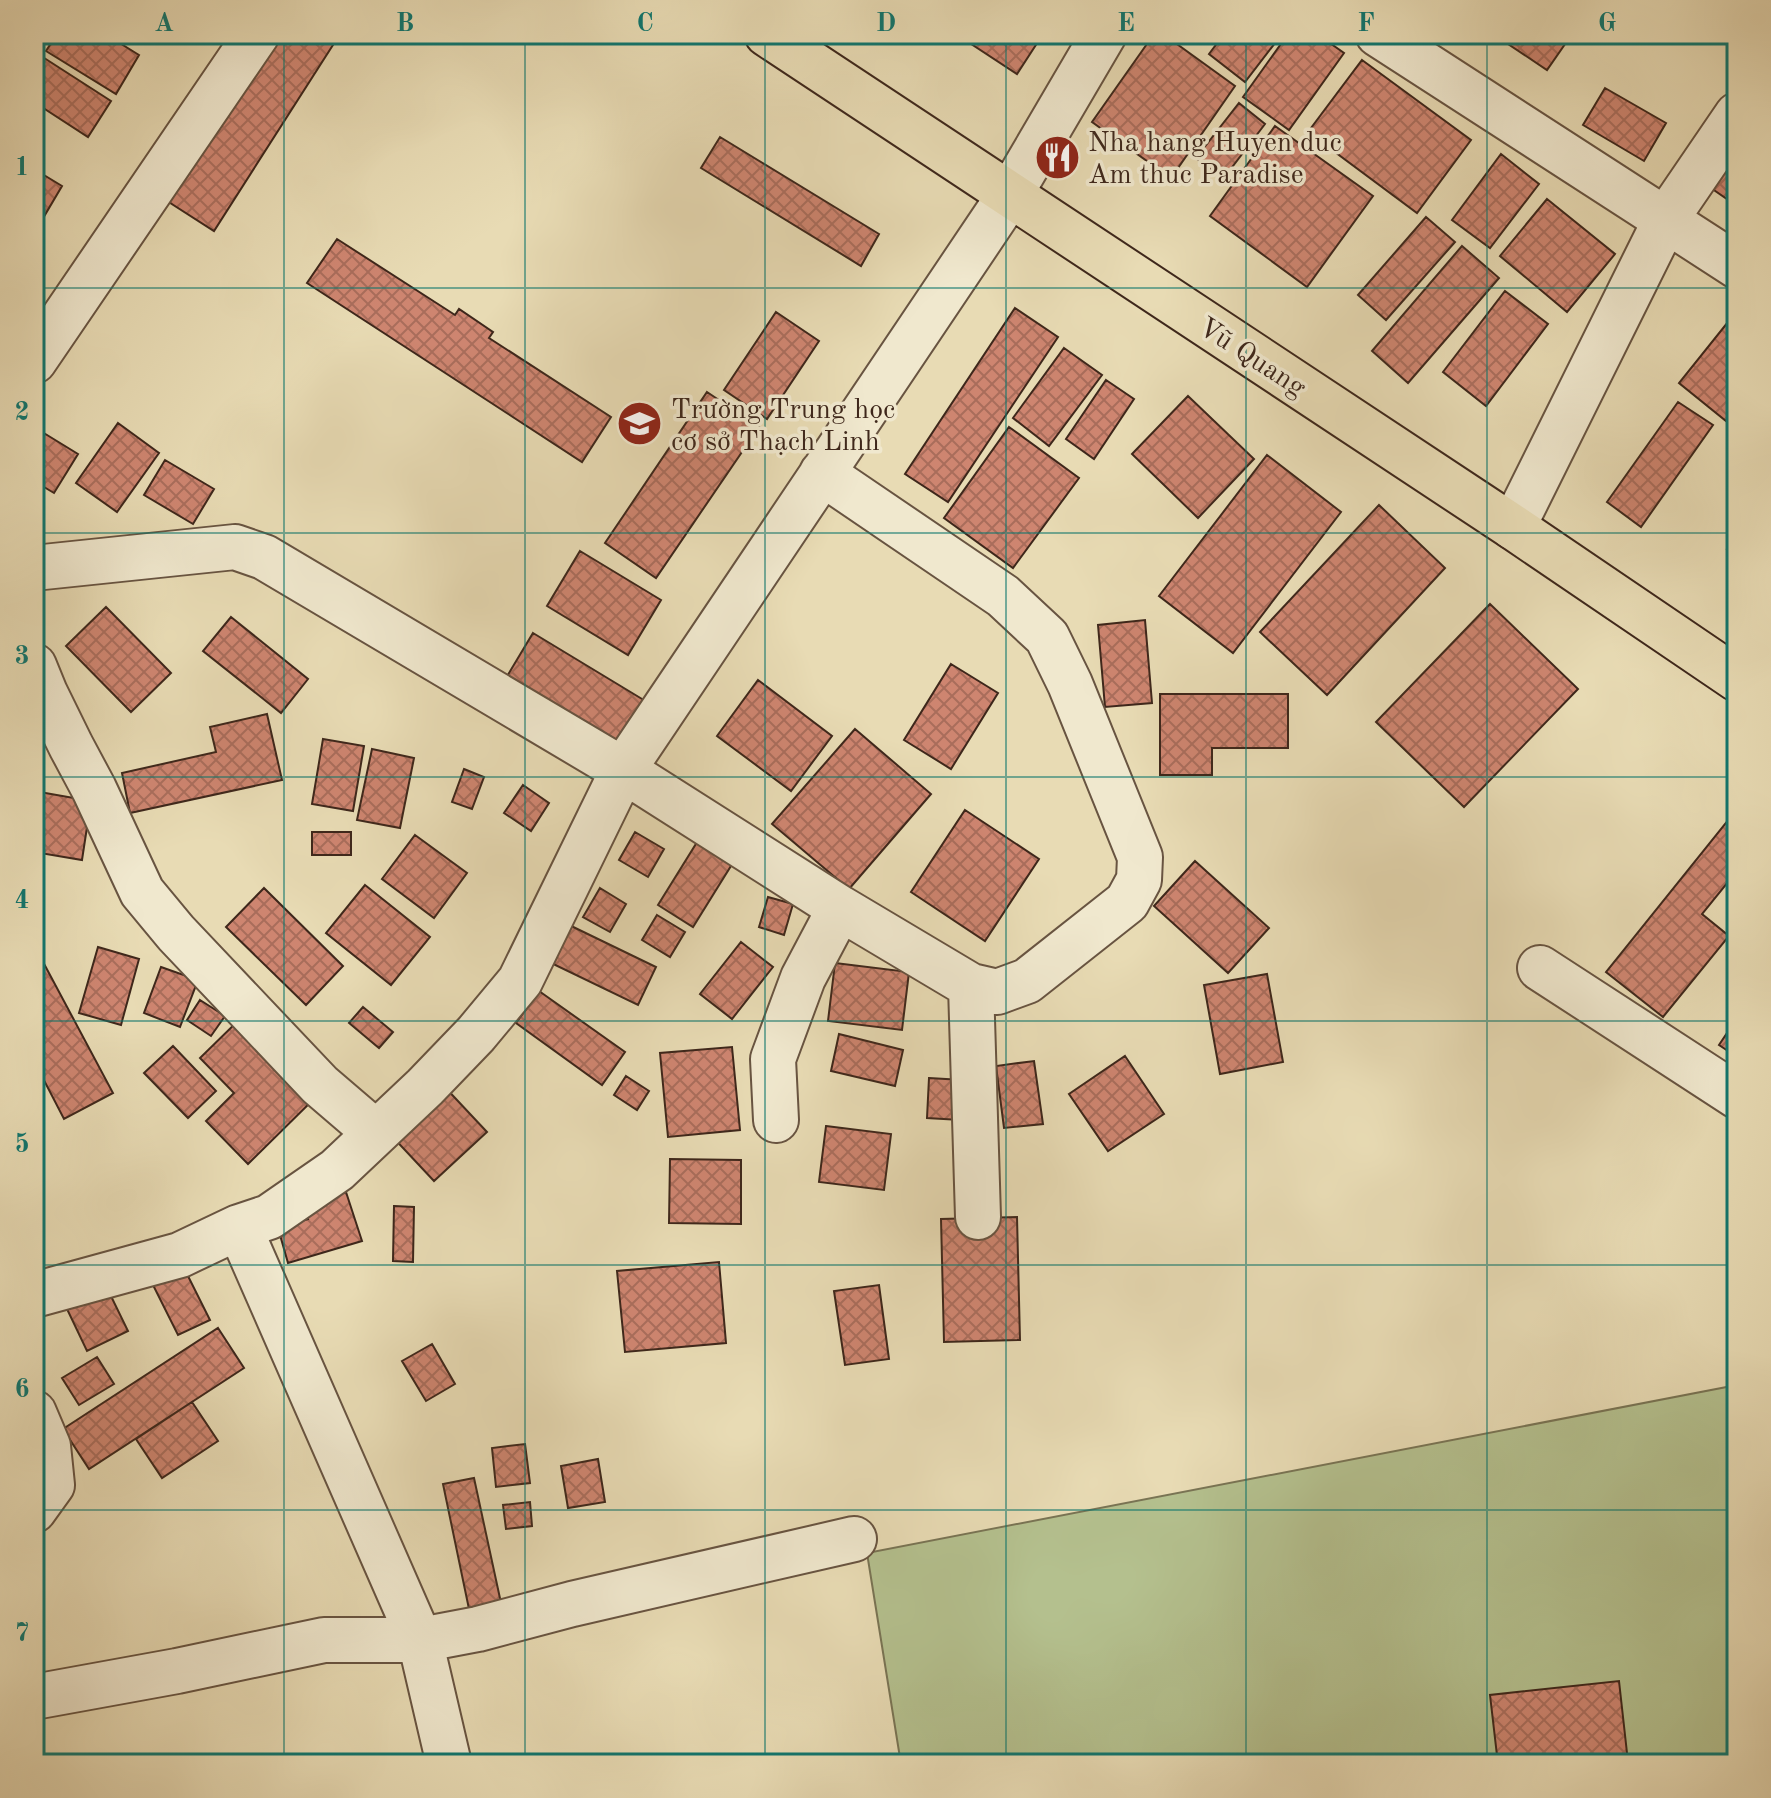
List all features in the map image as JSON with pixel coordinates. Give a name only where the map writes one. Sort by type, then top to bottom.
[{"type":"main road","name":"Vũ Quang","points":[[767,34],[1513,527],[1737,679]]},
{"type":"street","points":[[34,361],[257,34]]},
{"type":"street","points":[[34,1295],[180,1255],[239,1227],[269,1217],[337,1170],[476,1034],[520,981],[623,770],[1009,196],[1104,34]]},
{"type":"street","points":[[1378,34],[1737,266]]},
{"type":"street","points":[[1513,527],[1666,219],[1737,115]]},
{"type":"street","points":[[34,568],[235,547],[264,557],[623,770],[840,908],[971,986],[997,992],[1027,981],[1127,902],[1139,880],[1140,857],[1070,684],[1047,637],[1003,596],[822,473]]},
{"type":"street","points":[[34,666],[142,892],[186,944],[310,1075],[376,1133]]},
{"type":"street","points":[[776,1120],[773,1059],[803,978],[840,908]]},
{"type":"street","points":[[1540,968],[1737,1096]]},
{"type":"street","points":[[971,986],[978,1217]]},
{"type":"street","points":[[239,1227],[420,1640],[449,1764]]},
{"type":"street","points":[[34,1413],[48,1446],[52,1485],[34,1510]]},
{"type":"street","points":[[34,1697],[324,1640],[420,1640],[478,1629],[572,1604],[854,1539]]},
{"type":"green space","points":[[1737,1385],[1737,1764],[901,1764],[867,1553]]},
{"type":"building","points":[[57,34],[105,34],[139,55],[116,94],[46,51]]},
{"type":"building","points":[[269,34],[340,34],[214,231],[164,199]]},
{"type":"building","points":[[956,34],[1043,34],[1017,74]]},
{"type":"building","points":[[1154,34],[1163,34],[1235,86],[1171,178],[1092,122]]},
{"type":"building","points":[[1224,34],[1282,34],[1245,82],[1209,54]]},
{"type":"building","points":[[1288,34],[1317,34],[1344,53],[1289,130],[1243,97]]},
{"type":"building","points":[[1515,34],[1572,34],[1547,70],[1508,44]]},
{"type":"building","points":[[38,54],[111,101],[88,137],[34,102],[34,60]]},
{"type":"building","points":[[1362,60],[1471,140],[1417,213],[1308,132]]},
{"type":"building","points":[[1605,88],[1666,123],[1644,161],[1583,125]]},
{"type":"building","points":[[1239,103],[1265,124],[1223,179],[1196,158]]},
{"type":"building","points":[[1275,126],[1373,196],[1307,287],[1210,216]]},
{"type":"building","points":[[720,137],[879,234],[861,266],[701,168]]},
{"type":"building","points":[[1737,151],[1737,206],[1711,188]]},
{"type":"building","points":[[1501,154],[1539,184],[1490,248],[1452,220]]},
{"type":"building","points":[[34,169],[62,186],[39,225],[34,222]]},
{"type":"building","points":[[1547,199],[1615,254],[1567,312],[1500,256]]},
{"type":"building","points":[[1426,217],[1455,242],[1386,320],[1358,295]]},
{"type":"building","points":[[337,239],[455,315],[459,309],[493,332],[489,338],[611,417],[582,462],[307,283]]},
{"type":"building","points":[[1462,246],[1499,278],[1408,383],[1372,351]]},
{"type":"building","points":[[1505,291],[1548,324],[1486,406],[1443,372]]},
{"type":"building","points":[[1015,308],[1058,337],[948,502],[905,474]]},
{"type":"building","points":[[776,312],[819,341],[767,419],[724,390]]},
{"type":"building","points":[[1728,322],[1737,329],[1737,407],[1726,421],[1679,383]]},
{"type":"building","points":[[1064,348],[1102,375],[1049,446],[1013,418]]},
{"type":"building","points":[[1106,380],[1134,399],[1094,459],[1066,439]]},
{"type":"building","points":[[707,392],[759,427],[656,578],[605,543]]},
{"type":"building","points":[[1188,396],[1254,459],[1198,518],[1132,454]]},
{"type":"building","points":[[1678,402],[1713,425],[1641,527],[1607,502]]},
{"type":"building","points":[[118,423],[159,453],[117,512],[76,483]]},
{"type":"building","points":[[34,427],[78,454],[54,493],[34,481]]},
{"type":"building","points":[[1009,427],[1079,478],[1013,568],[944,518]]},
{"type":"building","points":[[1267,455],[1341,512],[1233,653],[1159,596]]},
{"type":"building","points":[[165,460],[214,489],[193,524],[144,495]]},
{"type":"building","points":[[1379,505],[1445,568],[1327,695],[1260,632]]},
{"type":"building","points":[[1737,535],[1737,556],[1727,549]]},
{"type":"building","points":[[580,551],[661,600],[628,655],[547,606]]},
{"type":"building","points":[[1490,604],[1578,689],[1464,807],[1376,722]]},
{"type":"building","points":[[106,607],[171,673],[131,712],[66,646]]},
{"type":"building","points":[[231,617],[308,679],[281,713],[203,651]]},
{"type":"building","points":[[1145,620],[1152,703],[1105,707],[1098,625]]},
{"type":"building","points":[[533,633],[647,702],[616,751],[503,683]]},
{"type":"building","points":[[951,664],[998,693],[951,769],[904,740]]},
{"type":"building","points":[[758,680],[832,736],[791,791],[717,736]]},
{"type":"building","points":[[1160,694],[1288,694],[1288,748],[1212,748],[1212,775],[1160,775]]},
{"type":"building","points":[[34,696],[53,738],[34,742]]},
{"type":"building","points":[[267,714],[282,780],[130,813],[122,773],[216,752],[210,727]]},
{"type":"building","points":[[855,729],[931,794],[849,889],[772,824]]},
{"type":"building","points":[[323,739],[364,746],[353,811],[312,804]]},
{"type":"building","points":[[372,749],[414,758],[400,828],[357,820]]},
{"type":"building","points":[[464,769],[484,777],[472,809],[452,802]]},
{"type":"building","points":[[523,785],[549,803],[531,831],[504,813]]},
{"type":"building","points":[[34,791],[91,801],[82,860],[34,852]]},
{"type":"building","points":[[1737,809],[1737,871],[1702,914],[1729,936],[1663,1017],[1606,972]]},
{"type":"building","points":[[965,810],[1039,859],[985,941],[911,892]]},
{"type":"building","points":[[704,831],[739,853],[693,927],[658,905]]},
{"type":"building","points":[[312,832],[351,832],[351,855],[312,855]]},
{"type":"building","points":[[635,832],[664,849],[648,877],[619,860]]},
{"type":"building","points":[[415,835],[467,873],[434,918],[382,879]]},
{"type":"building","points":[[1195,861],[1269,928],[1228,973],[1154,906]]},
{"type":"building","points":[[365,885],[430,937],[391,985],[326,933]]},
{"type":"building","points":[[264,888],[343,966],[306,1005],[226,927]]},
{"type":"building","points":[[600,888],[626,904],[610,932],[583,917]]},
{"type":"building","points":[[768,897],[793,904],[784,935],[759,927]]},
{"type":"building","points":[[657,915],[685,932],[670,957],[642,940]]},
{"type":"building","points":[[565,923],[656,967],[638,1005],[547,961]]},
{"type":"building","points":[[741,942],[773,967],[732,1019],[700,994]]},
{"type":"building","points":[[34,945],[113,1093],[64,1119],[34,1061]]},
{"type":"building","points":[[98,947],[139,959],[121,1025],[79,1013]]},
{"type":"building","points":[[835,963],[909,972],[902,1030],[828,1021]]},
{"type":"building","points":[[161,967],[198,980],[180,1027],[144,1013]]},
{"type":"building","points":[[1267,974],[1283,1062],[1220,1074],[1204,985]]},
{"type":"building","points":[[539,991],[625,1052],[602,1085],[516,1023]]},
{"type":"building","points":[[200,1000],[225,1016],[211,1036],[187,1020]]},
{"type":"building","points":[[363,1007],[393,1032],[379,1048],[349,1023]]},
{"type":"building","points":[[245,1014],[321,1092],[248,1164],[206,1121],[234,1093],[200,1058]]},
{"type":"building","points":[[1737,1018],[1737,1057],[1719,1045]]},
{"type":"building","points":[[839,1034],[903,1050],[895,1086],[831,1071]]},
{"type":"building","points":[[173,1046],[216,1091],[188,1118],[144,1073]]},
{"type":"building","points":[[732,1047],[740,1130],[668,1137],[660,1053]]},
{"type":"building","points":[[1125,1056],[1164,1114],[1108,1151],[1069,1094]]},
{"type":"building","points":[[1034,1061],[1043,1124],[1004,1128],[996,1066]]},
{"type":"building","points":[[626,1076],[649,1091],[637,1110],[614,1095]]},
{"type":"building","points":[[929,1078],[962,1080],[960,1120],[927,1118]]},
{"type":"building","points":[[441,1083],[487,1132],[434,1181],[389,1133]]},
{"type":"building","points":[[826,1126],[891,1134],[884,1190],[819,1182]]},
{"type":"building","points":[[670,1159],[741,1160],[741,1224],[669,1223]]},
{"type":"building","points":[[346,1192],[362,1241],[288,1263],[278,1228],[308,1219],[304,1205]]},
{"type":"building","points":[[394,1206],[414,1207],[413,1262],[393,1261]]},
{"type":"building","points":[[1017,1217],[1020,1340],[944,1342],[941,1219]]},
{"type":"building","points":[[179,1258],[210,1320],[178,1335],[147,1273]]},
{"type":"building","points":[[719,1262],[726,1343],[625,1352],[617,1271]]},
{"type":"building","points":[[879,1285],[889,1359],[845,1365],[834,1291]]},
{"type":"building","points":[[108,1290],[128,1331],[87,1351],[67,1309]]},
{"type":"building","points":[[218,1328],[244,1368],[89,1469],[63,1429]]},
{"type":"building","points":[[432,1344],[455,1384],[426,1401],[402,1361]]},
{"type":"building","points":[[97,1357],[114,1384],[79,1405],[62,1378]]},
{"type":"building","points":[[192,1402],[218,1441],[162,1478],[136,1439]]},
{"type":"building","points":[[525,1444],[530,1483],[496,1487],[492,1448]]},
{"type":"building","points":[[598,1459],[605,1502],[568,1508],[561,1466]]},
{"type":"building","points":[[474,1478],[501,1603],[469,1609],[443,1484]]},
{"type":"building","points":[[530,1502],[532,1526],[506,1529],[503,1505]]},
{"type":"building","points":[[1619,1681],[1628,1762],[1498,1764],[1490,1695]]},
{"type":"place","name":"Nha hang Huyen duc Am thuc Paradise","points":[[1057,157]]},
{"type":"place","name":"Trường Trung học cơ sở Thạch Linh","points":[[640,424]]}]
